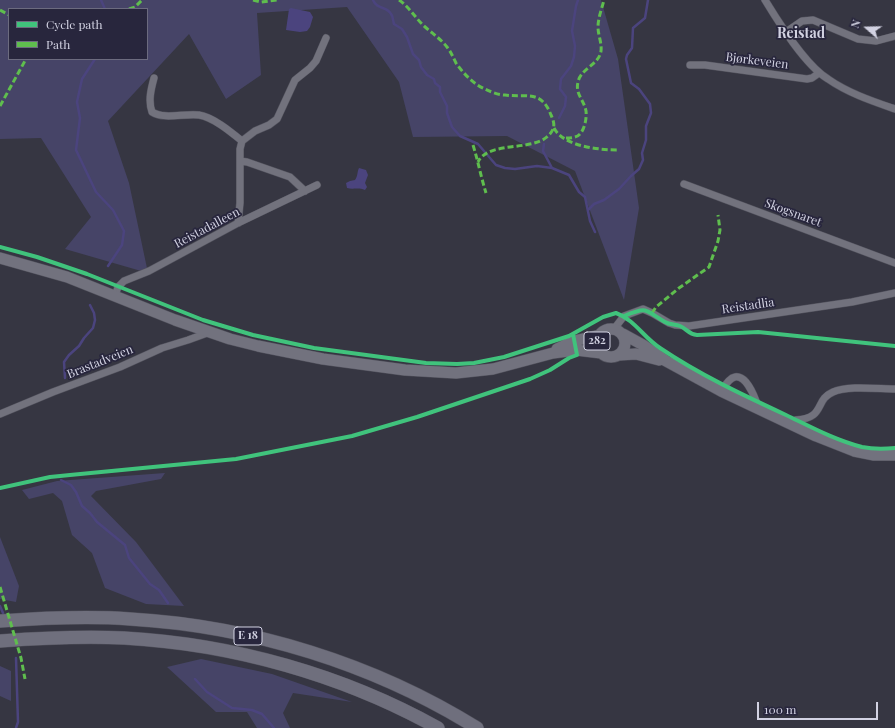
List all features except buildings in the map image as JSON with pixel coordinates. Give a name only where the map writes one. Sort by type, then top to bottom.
[{"type":"highway","name":"E 18","points":[[0,621],[60,618],[116,618],[156,621],[237,633],[292,646],[362,670],[422,697],[477,728]]},
{"type":"highway","name":"E 18","points":[[0,641],[62,637],[125,638],[172,643],[229,652],[283,665],[334,681],[401,709],[438,728]]},
{"type":"main road","name":"282","points":[[0,258],[67,277],[210,332],[258,346],[294,354],[356,364],[441,373],[482,371],[553,353],[576,350],[601,353],[610,357],[636,354],[666,361]]},
{"type":"main road","name":"282","points":[[601,353],[597,345],[600,335],[605,330],[618,332],[643,345],[666,361],[721,391],[838,446],[866,454],[895,455]]},
{"type":"main road","name":"282","points":[[618,332],[625,344],[623,352],[619,355]]},
{"type":"main road","name":"282","points":[[553,353],[558,348],[574,341],[600,335]]},
{"type":"street","points":[[765,0],[786,32],[819,73],[851,92],[895,109]]},
{"type":"street","points":[[786,32],[802,21],[813,20],[858,39],[876,41],[895,36]]},
{"type":"street","points":[[238,223],[240,203],[240,149],[242,141],[254,131],[269,125],[277,119],[295,80],[316,61],[326,38]]},
{"type":"street","name":"Bjørkeveien","points":[[690,65],[807,79],[812,78],[819,73]]},
{"type":"street","points":[[154,78],[150,96],[152,112],[159,115],[201,115],[216,123],[242,141]]},
{"type":"street","points":[[240,161],[290,177],[305,191]]},
{"type":"street","name":"Skogsnaret","points":[[684,184],[792,223],[895,264]]},
{"type":"street","name":"Reistadalleen","points":[[115,296],[118,287],[124,281],[149,271],[238,223],[317,185]]},
{"type":"street","name":"Reistadlia","points":[[618,332],[624,316],[643,310],[652,312],[669,323],[689,326],[852,302],[895,293]]},
{"type":"street","name":"Brastadveien","points":[[0,414],[120,367],[162,348],[210,332]]},
{"type":"street","points":[[721,391],[729,381],[734,377],[738,377],[746,382],[756,401]]},
{"type":"street","points":[[796,420],[810,418],[814,415],[827,396],[838,390],[895,389]]},
{"type":"shaded area","points":[[0,0],[601,0],[618,59],[639,208],[624,300],[575,171],[507,136],[413,137],[399,82],[347,7],[257,13],[261,75],[226,99],[189,34],[108,121],[129,183],[148,273],[65,249],[91,217],[41,138],[0,139]]},
{"type":"shaded area","points":[[291,8],[310,12],[313,17],[307,31],[300,32],[286,30],[289,9]]},
{"type":"shaded area","points":[[359,168],[366,170],[368,175],[365,183],[367,187],[365,190],[347,188],[346,183],[355,180]]},
{"type":"shaded area","points":[[165,473],[161,479],[96,491],[91,496],[136,542],[184,606],[146,604],[105,588],[92,553],[72,535],[62,501],[53,493],[29,499],[22,490],[57,481]]},
{"type":"shaded area","points":[[0,537],[19,586],[16,602],[0,599]]},
{"type":"shaded area","points":[[201,659],[272,674],[352,702],[293,693],[283,713],[290,728],[257,728],[247,712],[216,712],[167,667]]},
{"type":"shaded area","points":[[0,666],[11,671],[11,701],[0,696]]},
{"type":"waterway","points":[[101,0],[105,8]]},
{"type":"waterway","points":[[373,0],[377,5],[389,12],[392,16],[394,24],[402,29],[407,37],[413,54],[419,60],[421,67],[440,87],[440,92],[447,106],[447,113],[452,127],[460,136],[478,144],[496,165],[515,169],[537,166],[552,168],[569,175],[579,192],[585,197],[590,221],[595,232]]},
{"type":"waterway","points":[[559,118],[565,106],[566,97],[560,89],[561,79],[571,66],[574,57],[575,46],[572,31],[578,0]]},
{"type":"waterway","points":[[588,210],[594,204],[604,200],[619,189],[639,169],[643,160],[642,153],[646,140],[646,126],[651,113],[650,104],[639,89],[631,83],[626,59],[632,48],[633,28],[645,18],[648,0]]},
{"type":"waterway","points":[[94,60],[82,79],[77,102],[80,118],[76,150],[96,192],[113,210],[124,231],[122,245],[108,266]]},
{"type":"waterway","points":[[544,144],[543,151],[552,168]]},
{"type":"waterway","points":[[65,378],[64,362],[93,328],[95,320],[94,313],[90,305]]},
{"type":"waterway","points":[[61,480],[71,485],[82,506],[97,522],[125,545],[129,558],[150,584],[159,590],[168,603]]},
{"type":"waterway","points":[[0,606],[3,613]]},
{"type":"waterway","points":[[16,658],[18,722],[16,728]]},
{"type":"waterway","points":[[195,679],[207,692],[232,708],[252,710],[262,714],[274,728]]},
{"type":"marked path","points":[[132,8],[142,0]]},
{"type":"marked path","points":[[253,0],[261,2],[277,0]]},
{"type":"marked path","points":[[399,0],[444,44],[450,51],[459,67],[476,84],[500,94],[532,96],[543,101],[547,107],[554,122],[553,129],[547,137],[528,145],[493,150],[484,155],[478,162]]},
{"type":"marked path","points":[[566,138],[578,136],[583,130],[586,111],[577,86],[583,73],[600,56],[601,48],[598,24],[604,0]]},
{"type":"marked path","points":[[0,10],[8,14]]},
{"type":"marked path","points":[[0,106],[25,60]]},
{"type":"marked path","points":[[554,128],[559,134],[574,143],[593,148],[619,150]]},
{"type":"marked path","points":[[473,145],[486,193]]},
{"type":"marked path","points":[[652,313],[656,307],[679,288],[709,267],[718,241],[720,230],[718,215]]},
{"type":"marked path","points":[[0,587],[21,658],[25,679]]},
{"type":"cycle path","points":[[0,247],[37,257],[87,274],[203,320],[253,335],[314,348],[426,363],[474,363],[504,357],[569,336],[603,317],[616,313],[634,324],[654,344],[675,358],[706,376],[754,400],[842,441],[862,447],[882,449],[895,448]]},
{"type":"cycle path","points":[[624,316],[642,310],[646,311],[667,323],[680,326],[692,334],[697,335],[758,332],[895,346]]},
{"type":"cycle path","points":[[0,488],[50,477],[236,459],[352,436],[417,417],[530,379],[550,370],[569,358],[577,355],[573,334]]},
{"type":"district","name":"Reistad","points":[[801,34]]}]
